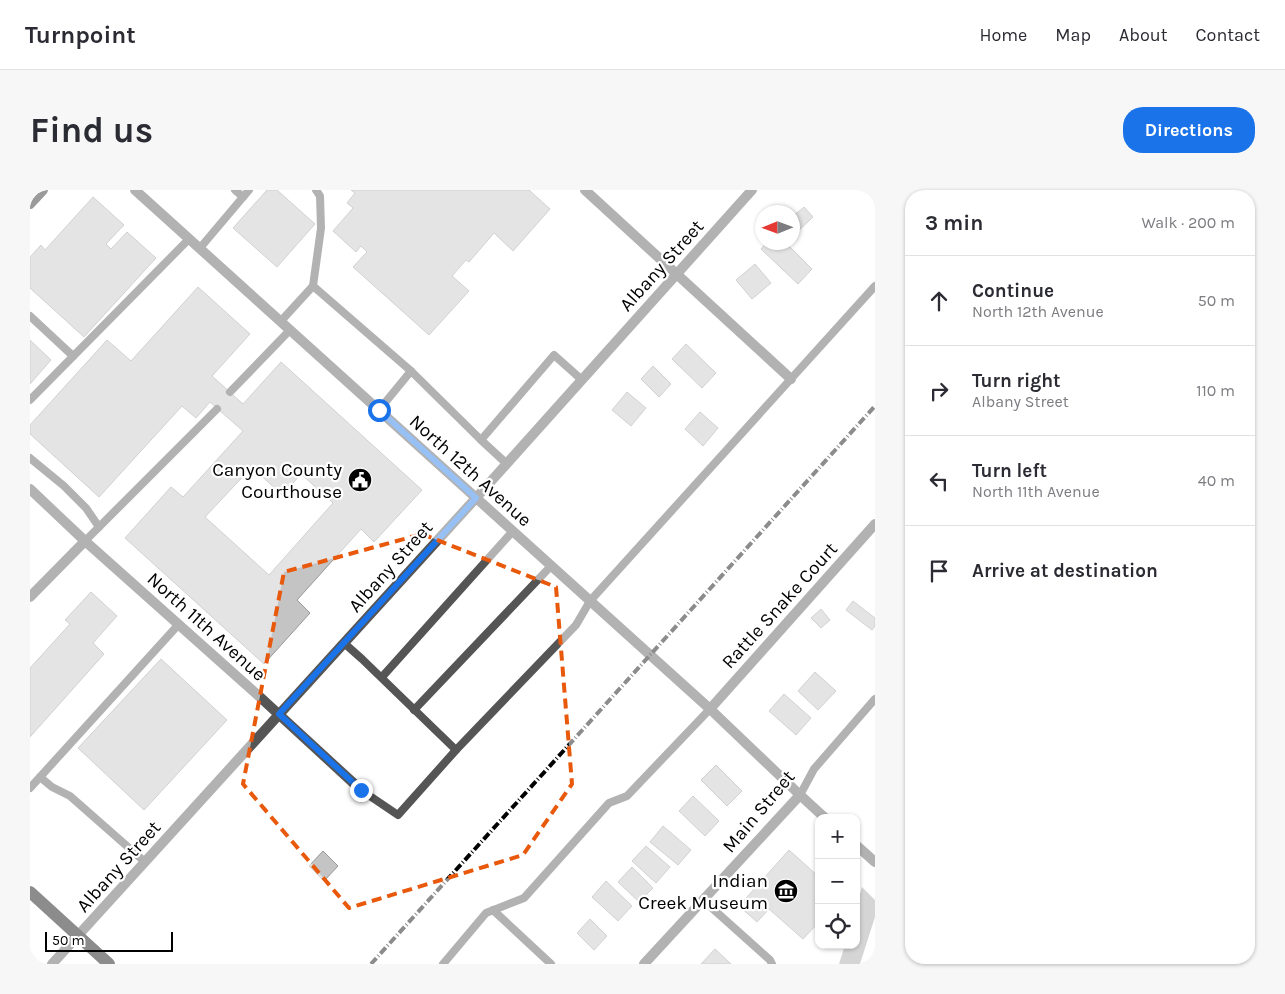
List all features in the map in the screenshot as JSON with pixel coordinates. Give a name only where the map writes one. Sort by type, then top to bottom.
[{"type":"main road","points":[[30,892],[109,964]]},
{"type":"street","points":[[30,204],[42,190]]},
{"type":"street","name":"North 12th Avenue","points":[[135,190],[710,709],[821,814]]},
{"type":"street","points":[[585,190],[791,379]]},
{"type":"street","name":"Albany Street","points":[[52,964],[507,464],[752,190]]},
{"type":"street","name":"North 11th Avenue","points":[[30,489],[361,790]]},
{"type":"street","name":"Rattle Snake Court","points":[[710,709],[875,524]]},
{"type":"street","points":[[30,597],[85,541]]},
{"type":"street","name":"Main Street","points":[[644,964],[800,795]]},
{"type":"street","points":[[860,849],[875,862]]},
{"type":"lane","points":[[235,190],[243,197]]},
{"type":"lane","points":[[200,248],[249,190]]},
{"type":"lane","points":[[281,321],[313,286],[321,228],[320,196],[316,190]]},
{"type":"lane","points":[[30,400],[190,240]]},
{"type":"lane","points":[[313,286],[411,372],[507,464]]},
{"type":"lane","points":[[361,790],[398,815],[456,750],[576,625],[590,601],[875,286]]},
{"type":"lane","points":[[30,316],[73,356]]},
{"type":"lane","points":[[230,392],[290,330]]},
{"type":"lane","points":[[481,440],[554,355],[582,380]]},
{"type":"lane","points":[[379,410],[411,372]]},
{"type":"lane","points":[[85,541],[217,409]]},
{"type":"lane","points":[[30,458],[64,486],[86,508],[99,527]]},
{"type":"lane","points":[[382,678],[513,531]]},
{"type":"lane","points":[[414,710],[551,566]]},
{"type":"lane","points":[[30,788],[179,624]]},
{"type":"lane","points":[[344,643],[456,750]]},
{"type":"lane","name":"Main Street","points":[[800,795],[814,769],[875,699]]},
{"type":"lane","points":[[443,964],[486,913],[524,898],[609,803],[627,796],[710,709]]},
{"type":"lane","points":[[40,777],[52,787],[70,796],[145,862]]},
{"type":"lane","points":[[703,900],[770,960],[772,964]]},
{"type":"lane","points":[[493,910],[551,964]]},
{"type":"highlighted area","points":[[422,534],[556,587],[572,784],[523,855],[349,908],[243,784],[284,572]]},
{"type":"shaded area","points":[[862,887],[875,900],[875,917],[860,964],[839,964],[844,949],[860,949],[860,894]]},
{"type":"building","points":[[267,190],[277,190],[315,224],[277,267],[233,228]]},
{"type":"building","points":[[351,190],[529,190],[550,209],[513,251],[494,233],[469,262],[466,260],[452,276],[469,291],[429,335],[353,267],[367,252],[361,246],[356,252],[333,231],[353,208],[347,203],[355,193]]},
{"type":"building","points":[[93,197],[124,225],[106,244],[111,249],[127,232],[156,258],[84,337],[30,288],[30,257],[41,245],[45,250]]},
{"type":"building","points":[[804,207],[813,217],[800,229],[800,210]]},
{"type":"building","points":[[762,250],[793,250],[812,269],[798,284]]},
{"type":"building","points":[[755,264],[771,283],[752,299],[736,280]]},
{"type":"building","name":"Canyon County Courthouse","points":[[198,287],[250,334],[212,376],[243,404],[281,362],[422,490],[374,542],[361,529],[297,600],[310,613],[264,664],[125,538],[171,487],[183,497],[243,431],[210,402],[196,418],[182,406],[99,497],[30,434],[30,425],[107,340],[131,361]],"holes":[[[252,467],[282,495],[301,474],[333,503],[269,575],[205,517]]]},
{"type":"building","points":[[30,340],[51,360],[30,384]]},
{"type":"building","points":[[686,344],[716,373],[702,388],[672,359]]},
{"type":"building","points":[[653,366],[671,384],[659,397],[641,379]]},
{"type":"building","points":[[627,392],[646,408],[631,426],[612,410]]},
{"type":"building","points":[[700,412],[718,428],[703,446],[685,429]]},
{"type":"building","points":[[91,592],[117,616],[93,643],[104,654],[30,737],[30,668],[70,624],[65,620]]},
{"type":"building","points":[[853,601],[875,618],[875,626],[872,630],[846,610]]},
{"type":"building","points":[[821,609],[830,620],[821,628],[811,618]]},
{"type":"building","points":[[161,659],[227,720],[144,810],[78,748]]},
{"type":"building","points":[[815,672],[836,691],[818,710],[798,691]]},
{"type":"building","points":[[784,694],[811,718],[796,735],[769,711]]},
{"type":"building","points":[[716,765],[742,791],[727,806],[701,780]]},
{"type":"building","points":[[693,796],[719,821],[705,836],[679,811]]},
{"type":"building","points":[[663,826],[691,850],[678,865],[650,842]]},
{"type":"building","points":[[646,846],[670,867],[656,883],[632,861]]},
{"type":"building","name":"Indian Creek Museum","points":[[789,850],[815,873],[815,926],[803,939],[769,909],[757,922],[739,906]]},
{"type":"building","points":[[323,851],[338,866],[324,881],[309,866]]},
{"type":"building","points":[[632,867],[653,888],[639,902],[618,882]]},
{"type":"building","points":[[606,881],[632,906],[618,921],[592,897]]},
{"type":"building","points":[[590,919],[607,936],[594,950],[577,933]]},
{"type":"building","points":[[715,949],[731,964],[701,964]]},
{"type":"railway","points":[[371,964],[875,406]]},
{"type":"place","name":"Canyon County Courthouse","points":[[360,480]]},
{"type":"place","name":"Indian Creek Museum","points":[[786,891]]},
{"type":"route","points":[[361,790],[279,714],[476,498],[379,410]]}]
